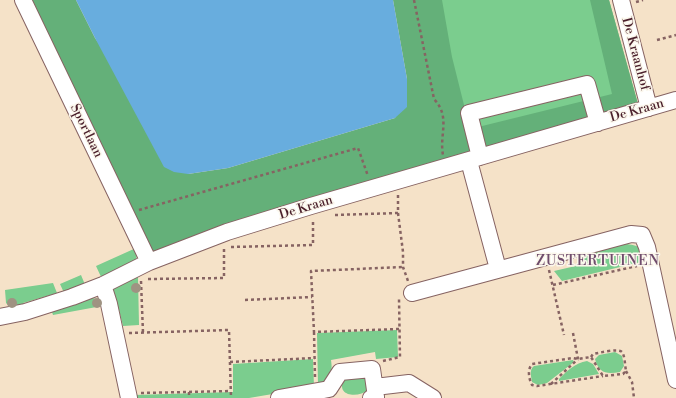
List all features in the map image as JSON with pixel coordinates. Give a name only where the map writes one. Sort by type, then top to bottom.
[{"type":"street","name":"Sportlaan","points":[[23,0],[149,262]]},
{"type":"street","name":"De Kraanhof","points":[[621,0],[649,108]]},
{"type":"street","name":"De Kraan","points":[[474,159],[469,113],[587,84],[598,123]]},
{"type":"street","name":"De Kraan","points":[[0,314],[25,312],[72,297],[103,285],[149,262],[227,232],[311,206],[676,100]]},
{"type":"street","points":[[474,159],[498,269]]},
{"type":"street","points":[[412,293],[631,234],[642,235],[651,263],[676,380]]},
{"type":"street","points":[[103,285],[129,396]]},
{"type":"street","points":[[279,398],[328,393],[340,372],[372,369],[374,395],[409,383],[433,398]]},
{"type":"path","points":[[414,0],[434,99],[438,102],[444,123],[442,149],[445,167]]},
{"type":"path","points":[[657,40],[676,35]]},
{"type":"path","points":[[125,214],[358,148],[372,189]]},
{"type":"path","points":[[372,369],[378,362],[400,357],[398,296],[412,293],[403,267],[403,252],[398,213],[397,181]]},
{"type":"path","points":[[143,333],[141,279],[224,278],[224,247],[313,245],[311,206]]},
{"type":"path","name":"De Kraan","points":[[328,215],[398,213]]},
{"type":"path","points":[[546,256],[564,335]]},
{"type":"path","points":[[553,285],[651,263]]},
{"type":"path","points":[[328,393],[315,358],[311,270],[403,267]]},
{"type":"path","points":[[245,300],[312,297]]},
{"type":"path","points":[[314,332],[399,329]]},
{"type":"path","points":[[115,333],[229,330],[231,398]]},
{"type":"path","points":[[574,333],[578,359]]},
{"type":"path","points":[[626,371],[623,374],[537,386],[532,385],[529,367],[532,364],[573,358],[578,359],[591,357],[594,354],[617,350],[621,351],[623,354],[626,371],[632,382],[634,398]]},
{"type":"path","points":[[591,357],[603,376]]},
{"type":"path","points":[[230,362],[315,358]]},
{"type":"path","points":[[551,384],[578,359]]},
{"type":"path","points":[[129,396],[231,391]]},
{"type":"path","points":[[189,392],[189,398]]},
{"type":"green space","points":[[32,0],[76,0],[95,38],[188,174],[228,168],[395,118],[407,79],[393,0],[442,0],[452,57],[470,129],[612,94],[590,0],[609,0],[638,104],[154,252],[149,249]]},
{"type":"green space","points":[[410,0],[609,0],[638,104],[451,151]]},
{"type":"green space","points":[[627,244],[640,248],[645,261],[562,281],[554,271],[580,265],[578,255]]},
{"type":"green space","points":[[136,248],[136,260],[102,279],[96,266]]},
{"type":"green space","points":[[81,275],[86,287],[65,295],[60,284]]},
{"type":"green space","points":[[138,277],[139,325],[123,326],[119,310],[114,308],[112,291],[115,288]]},
{"type":"green space","points":[[53,283],[57,293],[23,303],[24,307],[11,308],[6,303],[5,290]]},
{"type":"green space","points":[[90,298],[95,298],[98,300],[102,306],[53,315],[52,312]]},
{"type":"green space","points":[[397,330],[398,357],[376,359],[375,352],[331,360],[332,369],[330,376],[326,381],[318,386],[317,333]]},
{"type":"green space","points":[[615,352],[622,356],[624,366],[620,372],[604,372],[599,368],[595,359],[599,355]]},
{"type":"green space","points":[[313,359],[314,387],[249,398],[135,398],[134,395],[233,392],[233,364]]},
{"type":"green space","points":[[573,360],[574,362],[547,383],[538,385],[532,382],[531,371],[534,366]]},
{"type":"green space","points":[[587,361],[593,364],[599,374],[559,381],[565,373],[572,368]]},
{"type":"green space","points":[[365,376],[368,390],[364,393],[354,395],[345,392],[342,385],[344,379]]},
{"type":"water","points":[[76,0],[393,0],[407,79],[407,107],[395,118],[228,168],[188,174],[174,172],[164,167]]},
{"type":"district","name":"ZUSTERTUINEN","points":[[598,262]]}]
